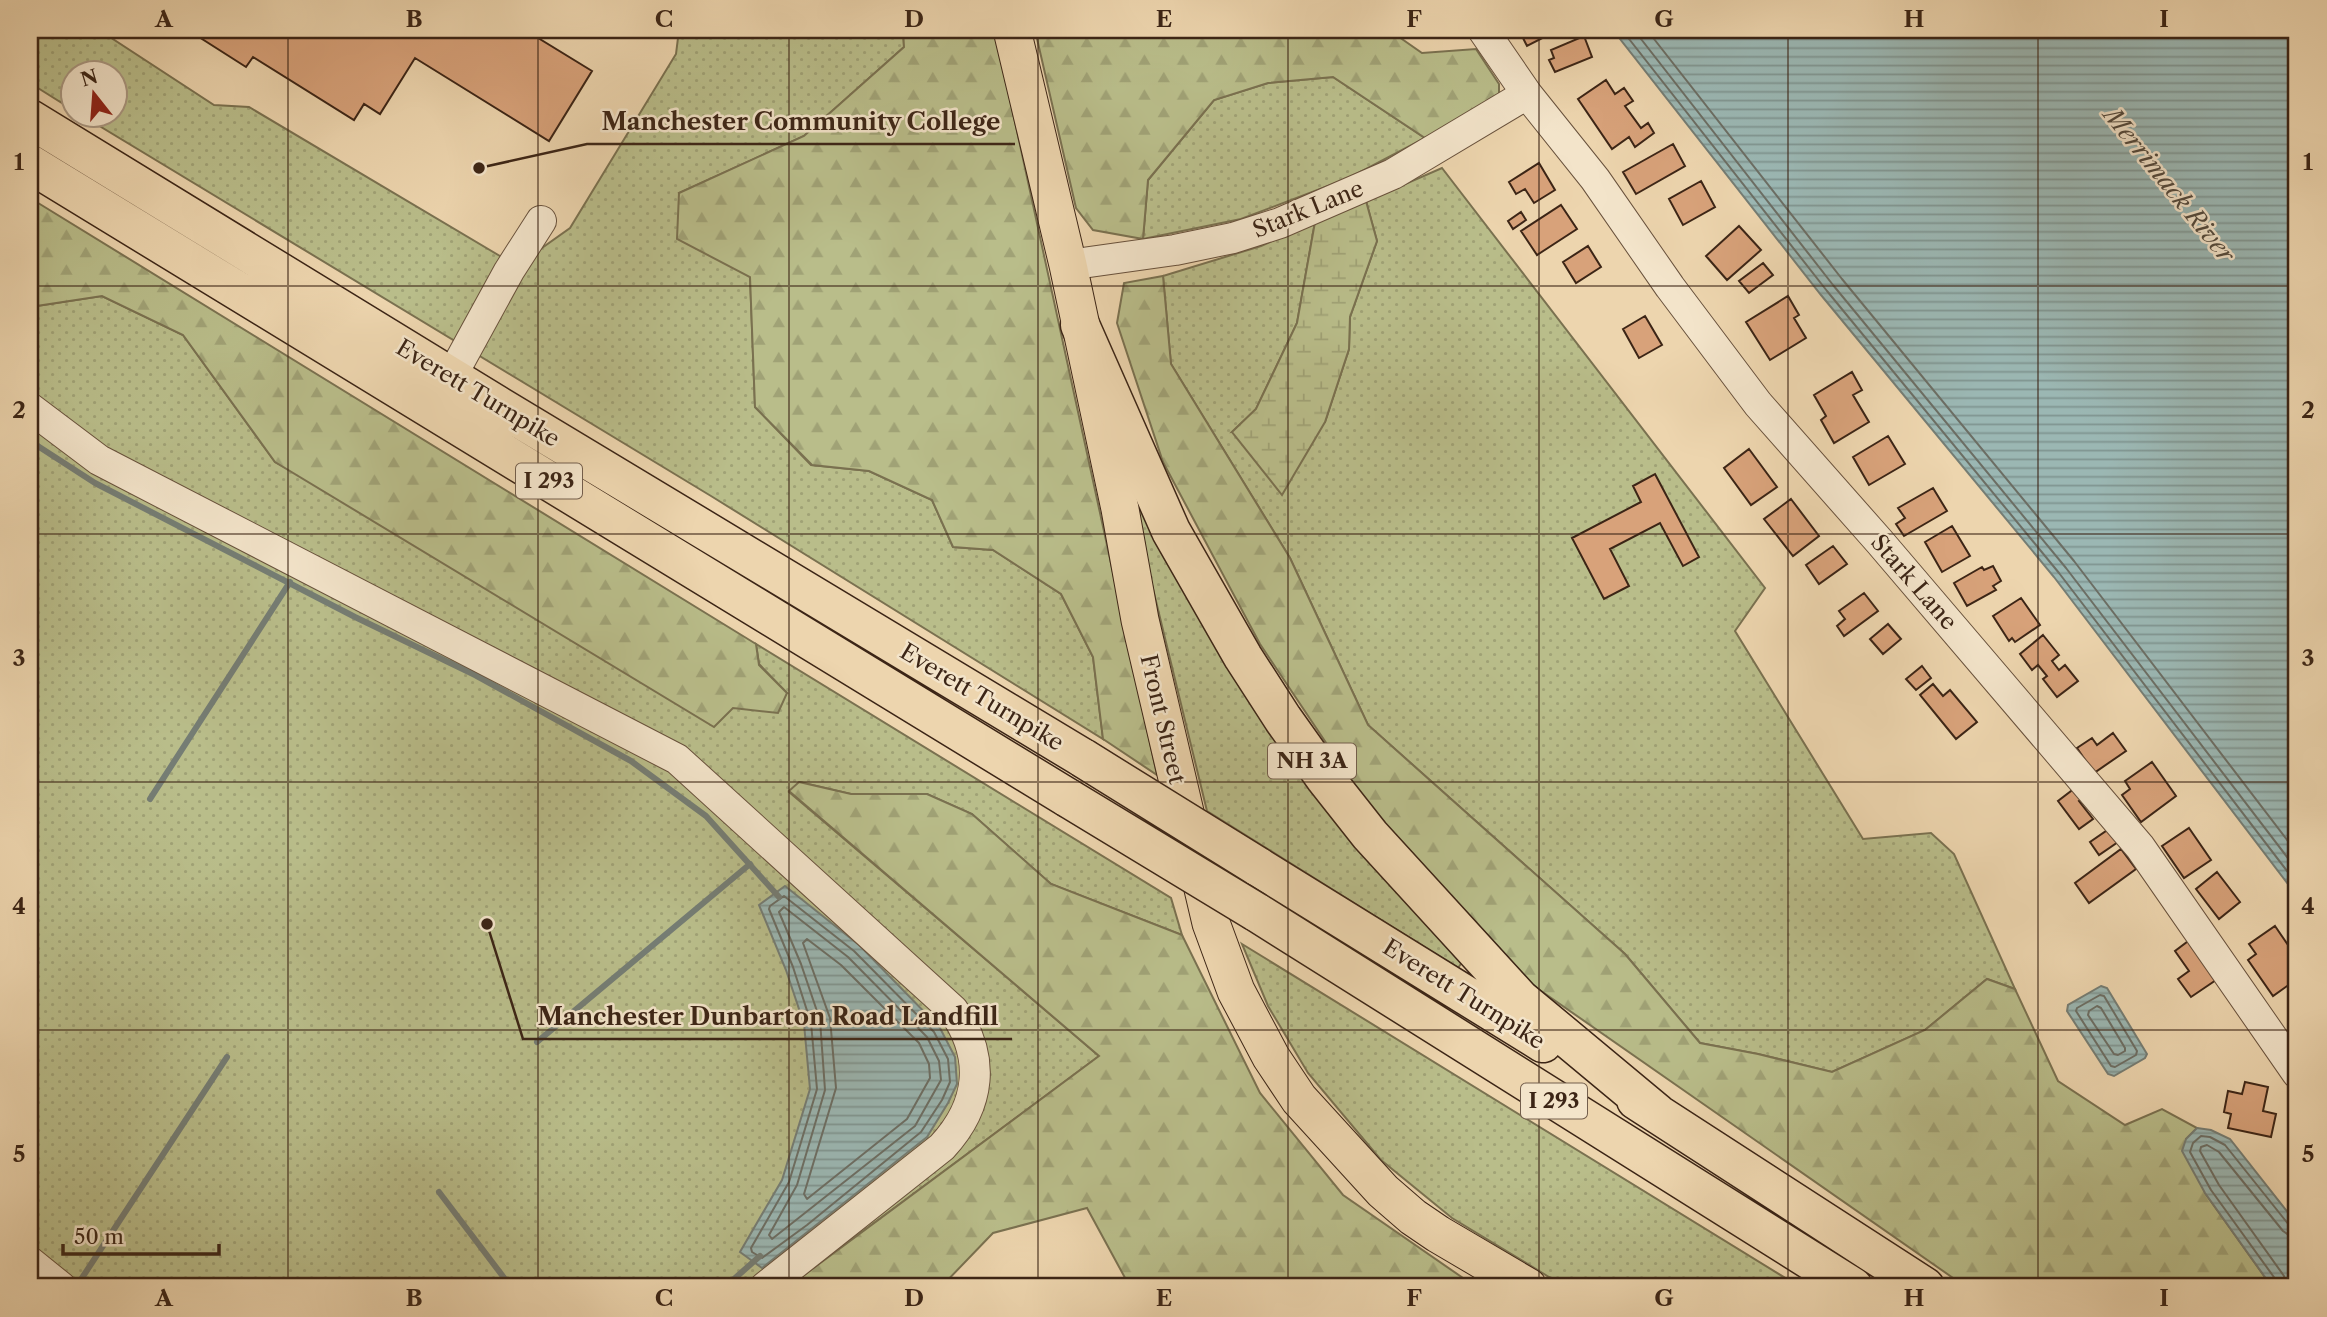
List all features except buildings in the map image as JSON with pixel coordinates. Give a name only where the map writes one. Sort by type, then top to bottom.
[{"type":"highway","name":"Everett Turnpike","points":[[30,119],[451,377],[1083,758],[1657,1113],[1925,1287]]},
{"type":"highway","name":"Everett Turnpike","points":[[30,164],[1256,912],[1853,1287]]},
{"type":"highway","name":"NH 3A","points":[[1080,325],[1171,531],[1243,657],[1325,778],[1370,835],[1520,999],[1657,1113]]},
{"type":"main road","name":"Front Street","points":[[1012,30],[1068,265],[1120,509],[1140,620],[1211,923],[1247,1014],[1299,1099],[1383,1191],[1438,1234],[1528,1287]]},
{"type":"street","name":"Stark Lane","points":[[1483,30],[1527,94],[1595,179],[1670,287],[1758,404],[1916,583],[2140,847],[2297,1073]]},
{"type":"street","name":"Stark Lane","points":[[1068,265],[1210,243],[1280,223],[1393,174],[1527,94]]},
{"type":"street","points":[[451,377],[509,271],[541,221]]},
{"type":"street","points":[[30,408],[99,460],[677,759],[953,1010],[968,1036],[975,1068],[971,1103],[954,1134],[942,1147],[765,1287]]},
{"type":"street","points":[[30,1262],[61,1287]]},
{"type":"green space","points":[[30,30],[99,30],[214,105],[249,107],[500,256],[539,250],[570,228],[676,54],[679,30],[903,30],[904,47],[804,136],[679,193],[750,277],[755,407],[811,465],[869,471],[932,500],[953,547],[993,550],[1061,594],[1093,657],[1103,739],[711,496],[106,130],[130,130],[130,60],[60,60],[60,102],[30,83]]},
{"type":"green space","points":[[903,30],[995,30],[1157,775],[1103,739],[1093,657],[1061,594],[993,550],[953,547],[932,500],[869,471],[812,465],[755,407],[750,277],[677,239],[679,193],[804,136],[904,47]]},
{"type":"green space","points":[[1035,30],[1389,30],[1422,53],[1476,49],[1499,84],[1499,97],[1425,138],[1333,77],[1268,83],[1214,100],[1148,180],[1143,239],[1093,230],[1076,208]]},
{"type":"green space","points":[[1333,77],[1425,138],[1349,178],[1241,219],[1143,239],[1148,180],[1214,100],[1268,83]]},
{"type":"green space","points":[[1442,168],[1765,588],[1735,631],[1863,839],[1931,833],[1954,854],[2015,989],[1987,979],[1925,1030],[1832,1072],[1700,1043],[1625,954],[1368,725],[1290,558],[1171,364],[1163,276],[1261,246],[1315,222],[1297,323],[1256,409],[1232,432],[1325,422],[1349,349],[1350,317],[1377,241],[1366,201]]},
{"type":"green space","points":[[30,198],[756,644],[759,665],[787,693],[778,713],[733,708],[714,727],[275,462],[183,335],[102,296],[30,307]]},
{"type":"green space","points":[[1366,201],[1377,241],[1350,317],[1349,349],[1325,422],[1282,495],[1232,432],[1256,409],[1297,323],[1315,222]]},
{"type":"green space","points":[[1163,276],[1171,364],[1290,558],[1368,725],[1625,954],[1700,1043],[1832,1072],[1925,1030],[1987,979],[2015,989],[2058,1081],[2125,1125],[2162,1109],[2197,1128],[2186,1139],[2205,1193],[2272,1287],[1966,1287],[1534,986],[1381,825],[1260,644],[1163,462],[1117,323],[1124,283]]},
{"type":"green space","points":[[102,296],[183,335],[275,462],[733,708],[787,693],[759,664],[756,644],[1171,898],[1182,935],[1051,884],[972,814],[927,794],[851,794],[800,782],[789,792],[1099,1056],[788,1287],[46,1287],[30,1273],[30,307]]},
{"type":"green space","points":[[1119,449],[1465,958],[1458,968],[1207,811]]},
{"type":"green space","points":[[799,782],[851,794],[927,794],[972,814],[1051,884],[1182,935],[1260,1093],[1343,1195],[1476,1287],[1130,1287],[1087,1208],[993,1233],[941,1287],[788,1287],[1099,1056],[789,791]]},
{"type":"green space","points":[[1242,944],[1800,1287],[1575,1287],[1549,1277],[1452,1218],[1381,1160],[1308,1073],[1268,1006]]},
{"type":"water","name":"Merrimack River","points":[[1613,30],[2297,30],[2297,896],[2054,577],[1821,295]]},
{"type":"water","points":[[785,886],[859,945],[940,1028],[955,1057],[957,1084],[927,1137],[762,1268],[740,1252],[782,1180],[810,1089],[804,1024],[786,970],[759,905]]},
{"type":"water","points":[[2101,986],[2107,988],[2147,1054],[2145,1058],[2114,1076],[2108,1074],[2067,1011],[2068,1005]]},
{"type":"water","points":[[2197,1128],[2211,1130],[2230,1139],[2297,1224],[2297,1287],[2272,1287],[2205,1193],[2182,1151],[2186,1139]]},
{"type":"waterway","points":[[30,441],[95,483],[355,617],[475,675],[631,761],[706,816],[779,897]]},
{"type":"waterway","points":[[150,799],[290,582]]},
{"type":"waterway","points":[[537,1042],[750,864]]},
{"type":"waterway","points":[[78,1284],[227,1057]]},
{"type":"waterway","points":[[439,1192],[511,1287]]},
{"type":"waterway","points":[[725,1287],[760,1256]]},
{"type":"place","name":"Manchester Community College","points":[[479,168]]},
{"type":"place","name":"Manchester Dunbarton Road Landfill","points":[[487,924]]}]
